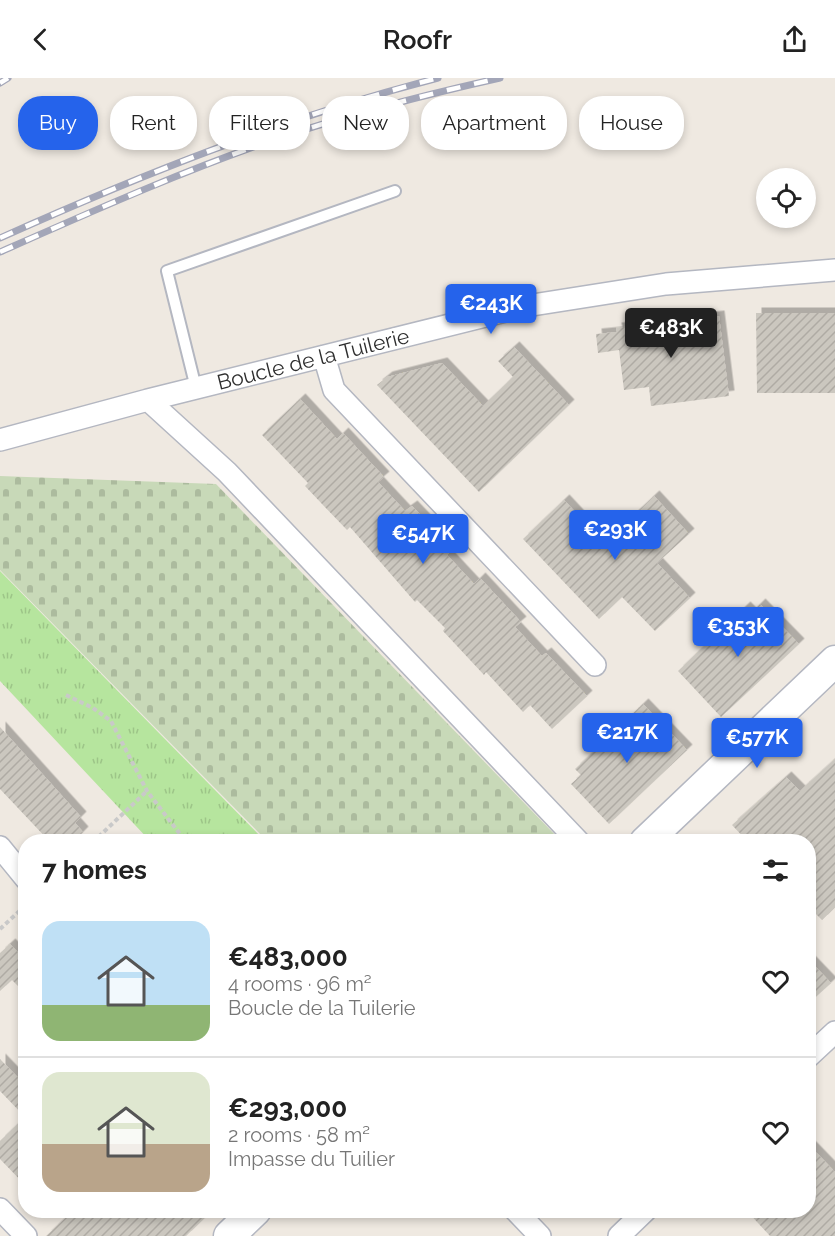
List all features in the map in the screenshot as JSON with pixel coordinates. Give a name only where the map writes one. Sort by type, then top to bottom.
[{"type":"main road","points":[[653,834],[835,662]]},
{"type":"main road","points":[[230,1236],[248,1218]]},
{"type":"street","name":"Boucle de la Tuilerie","points":[[0,440],[148,400],[526,306],[666,284],[835,270]]},
{"type":"street","points":[[324,356],[334,390],[595,665]]},
{"type":"street","points":[[148,400],[227,472],[571,834]]},
{"type":"street","points":[[0,847],[18,869]]},
{"type":"street","points":[[816,1050],[835,1032]]},
{"type":"street","points":[[0,1209],[26,1236]]},
{"type":"street","points":[[523,1218],[540,1236]]},
{"type":"street","points":[[619,1236],[638,1218]]},
{"type":"lane","points":[[196,388],[167,271],[395,191]]},
{"type":"path","points":[[66,695],[93,708],[111,721],[147,791],[180,834]]},
{"type":"path","points":[[101,834],[147,791]]},
{"type":"path","points":[[0,929],[18,912]]},
{"type":"green space","points":[[0,476],[216,484],[554,834],[260,834],[0,570]]},
{"type":"green space","points":[[0,571],[258,834],[143,834],[0,681]]},
{"type":"building","points":[[756,313],[835,313],[835,393],[757,393]]},
{"type":"building","points":[[719,316],[729,396],[651,406],[649,387],[624,390],[619,350],[598,353],[596,334],[617,332],[616,328]]},
{"type":"building","points":[[514,347],[569,405],[479,492],[377,385],[387,377],[442,363],[483,406],[513,377],[498,361]]},
{"type":"building","points":[[300,399],[337,439],[343,433],[384,477],[378,482],[405,511],[412,506],[453,549],[447,555],[474,584],[480,578],[521,622],[515,627],[542,656],[546,653],[587,696],[552,729],[530,705],[523,712],[486,672],[484,675],[443,631],[445,628],[417,600],[415,602],[350,527],[347,530],[322,504],[305,486],[308,483],[262,435]]},
{"type":"building","points":[[654,496],[689,534],[657,563],[690,598],[655,631],[622,597],[599,619],[523,539],[564,500],[604,543]]},
{"type":"building","points":[[760,604],[799,644],[721,717],[678,671],[745,607],[751,613]]},
{"type":"building","points":[[643,704],[687,750],[609,824],[571,784],[581,775],[575,769]]},
{"type":"building","points":[[0,727],[81,817],[75,823],[83,832],[81,834],[42,834],[0,789]]},
{"type":"building","points":[[835,759],[835,907],[822,920],[816,914],[816,834],[740,834],[732,825],[786,777],[800,791]]},
{"type":"building","points":[[10,944],[18,952],[18,986],[12,980],[0,991],[0,953]]},
{"type":"building","points":[[816,967],[831,983],[816,997]]},
{"type":"building","points":[[0,1059],[18,1078],[18,1110],[0,1091]]},
{"type":"building","points":[[18,1124],[18,1178],[0,1159],[0,1141]]},
{"type":"building","points":[[816,1152],[835,1172],[835,1236],[770,1236],[753,1218],[816,1218]]},
{"type":"building","points":[[65,1218],[205,1218],[186,1236],[46,1236]]},
{"type":"railway","points":[[0,83],[8,78]]},
{"type":"railway","points":[[0,238],[107,191],[270,129],[381,93],[438,78]]},
{"type":"railway","points":[[0,252],[142,190],[251,148],[367,111],[500,78]]}]
